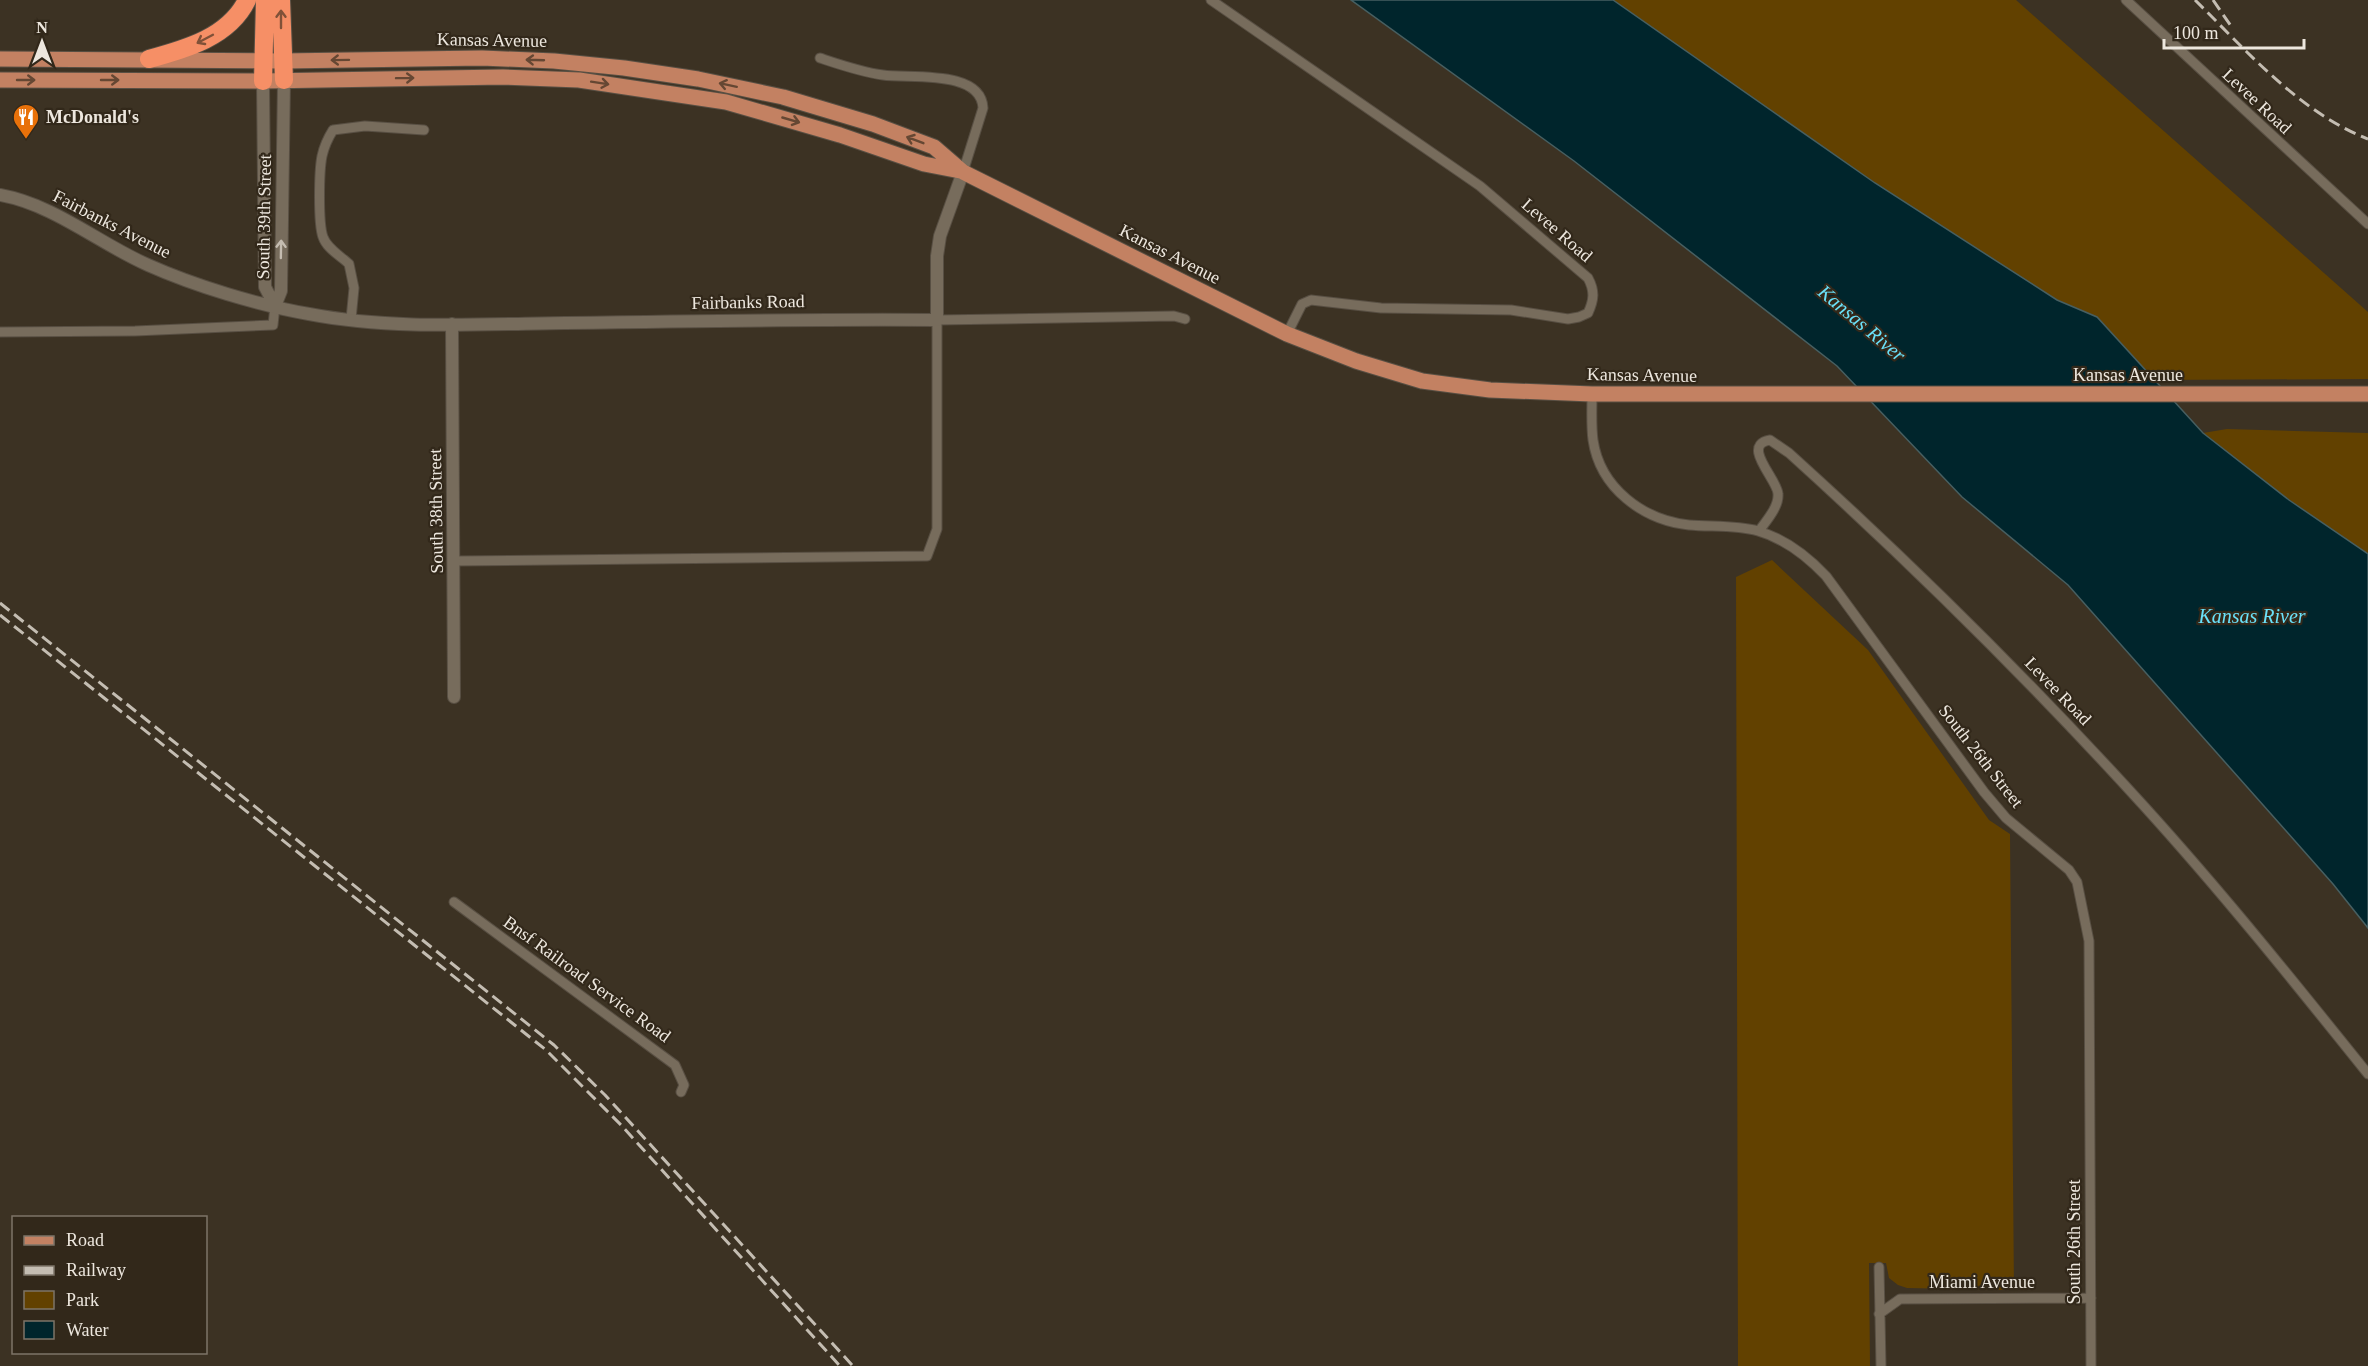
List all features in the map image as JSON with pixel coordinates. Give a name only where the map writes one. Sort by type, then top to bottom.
[{"type":"highway","points":[[149,59],[200,42],[229,25],[247,0]]},
{"type":"highway","points":[[265,0],[274,60],[284,80]]},
{"type":"highway","points":[[263,81],[274,60],[281,0]]},
{"type":"main road","name":"Kansas Avenue","points":[[0,59],[482,58],[554,61],[698,79],[783,97],[873,124],[934,147],[963,172],[1287,334],[1356,361],[1422,381],[1490,390],[1592,394],[2368,394]]},
{"type":"main road","name":"Kansas Avenue","points":[[0,80],[263,81],[503,77],[579,80],[726,102],[840,135],[924,164],[963,172]]},
{"type":"street","name":"Levee Road","points":[[1211,0],[1480,186],[1587,278],[1593,287],[1594,296],[1588,313],[1568,319],[1511,310],[1381,308],[1311,300],[1302,304],[1287,334]]},
{"type":"street","name":"Levee Road","points":[[2126,0],[2368,224]]},
{"type":"street","points":[[455,561],[927,556],[937,529],[937,256],[940,236],[963,172],[983,108],[983,100],[976,90],[962,82],[861,71],[820,58]]},
{"type":"street","name":"South 39th Street","points":[[275,306],[280,291],[284,80]]},
{"type":"street","name":"South 39th Street","points":[[263,81],[265,287],[275,306]]},
{"type":"street","points":[[351,320],[354,288],[350,264],[329,248],[323,238],[320,222],[321,157],[328,138],[333,130],[365,126],[424,130]]},
{"type":"street","name":"Fairbanks Avenue","points":[[0,195],[20,199],[47,210],[147,265],[275,306],[311,314]]},
{"type":"street","points":[[0,332],[135,331],[273,325],[275,306]]},
{"type":"street","name":"Fairbanks Road","points":[[311,314],[351,320],[452,324],[1174,316],[1185,319]]},
{"type":"street","name":"South 38th Street","points":[[452,324],[454,697]]},
{"type":"street","name":"South 26th Street","points":[[1592,394],[1593,441],[1600,464],[1612,484],[1625,498],[1656,517],[1673,522],[1759,531],[1796,549],[1826,576],[1984,792],[2019,830],[2061,861],[2077,882],[2089,941],[2091,1366]]},
{"type":"street","name":"Levee Road","points":[[1759,531],[1777,502],[1778,493],[1775,483],[1758,453],[1764,441],[1770,440],[1789,453],[1898,552],[2061,717],[2215,887],[2368,1074]]},
{"type":"street","name":"Bnsf Railroad Service Road","points":[[454,902],[675,1065],[684,1085],[681,1092]]},
{"type":"street","points":[[1880,1267],[1881,1366]]},
{"type":"street","name":"Miami Avenue","points":[[1879,1314],[1900,1299],[2091,1298]]},
{"type":"green space","points":[[1613,0],[2016,0],[2368,312],[2368,379],[2153,380],[2097,317],[2057,300],[1875,183]]},
{"type":"green space","points":[[2227,429],[2368,433],[2368,554],[2289,500],[2203,433]]},
{"type":"green space","points":[[1772,560],[1868,650],[1989,820],[2010,834],[2014,1290],[1907,1288],[1889,1278],[1886,1263],[1869,1263],[1870,1366],[1738,1366],[1736,577]]},
{"type":"water","name":"Kansas River","points":[[1351,0],[1613,0],[1875,183],[2057,300],[2097,317],[2203,433],[2289,500],[2368,554],[2368,928],[2333,884],[2068,585],[1962,497],[1837,366],[1574,161]]},
{"type":"railway","points":[[2195,0],[2254,59],[2297,97],[2319,113],[2368,139]]},
{"type":"railway","points":[[2213,0],[2233,29]]},
{"type":"railway","points":[[0,603],[554,1045],[605,1095],[853,1366]]},
{"type":"railway","points":[[0,615],[546,1050],[621,1125],[840,1366]]},
{"type":"place","name":"McDonald's","points":[[26,140]]}]
